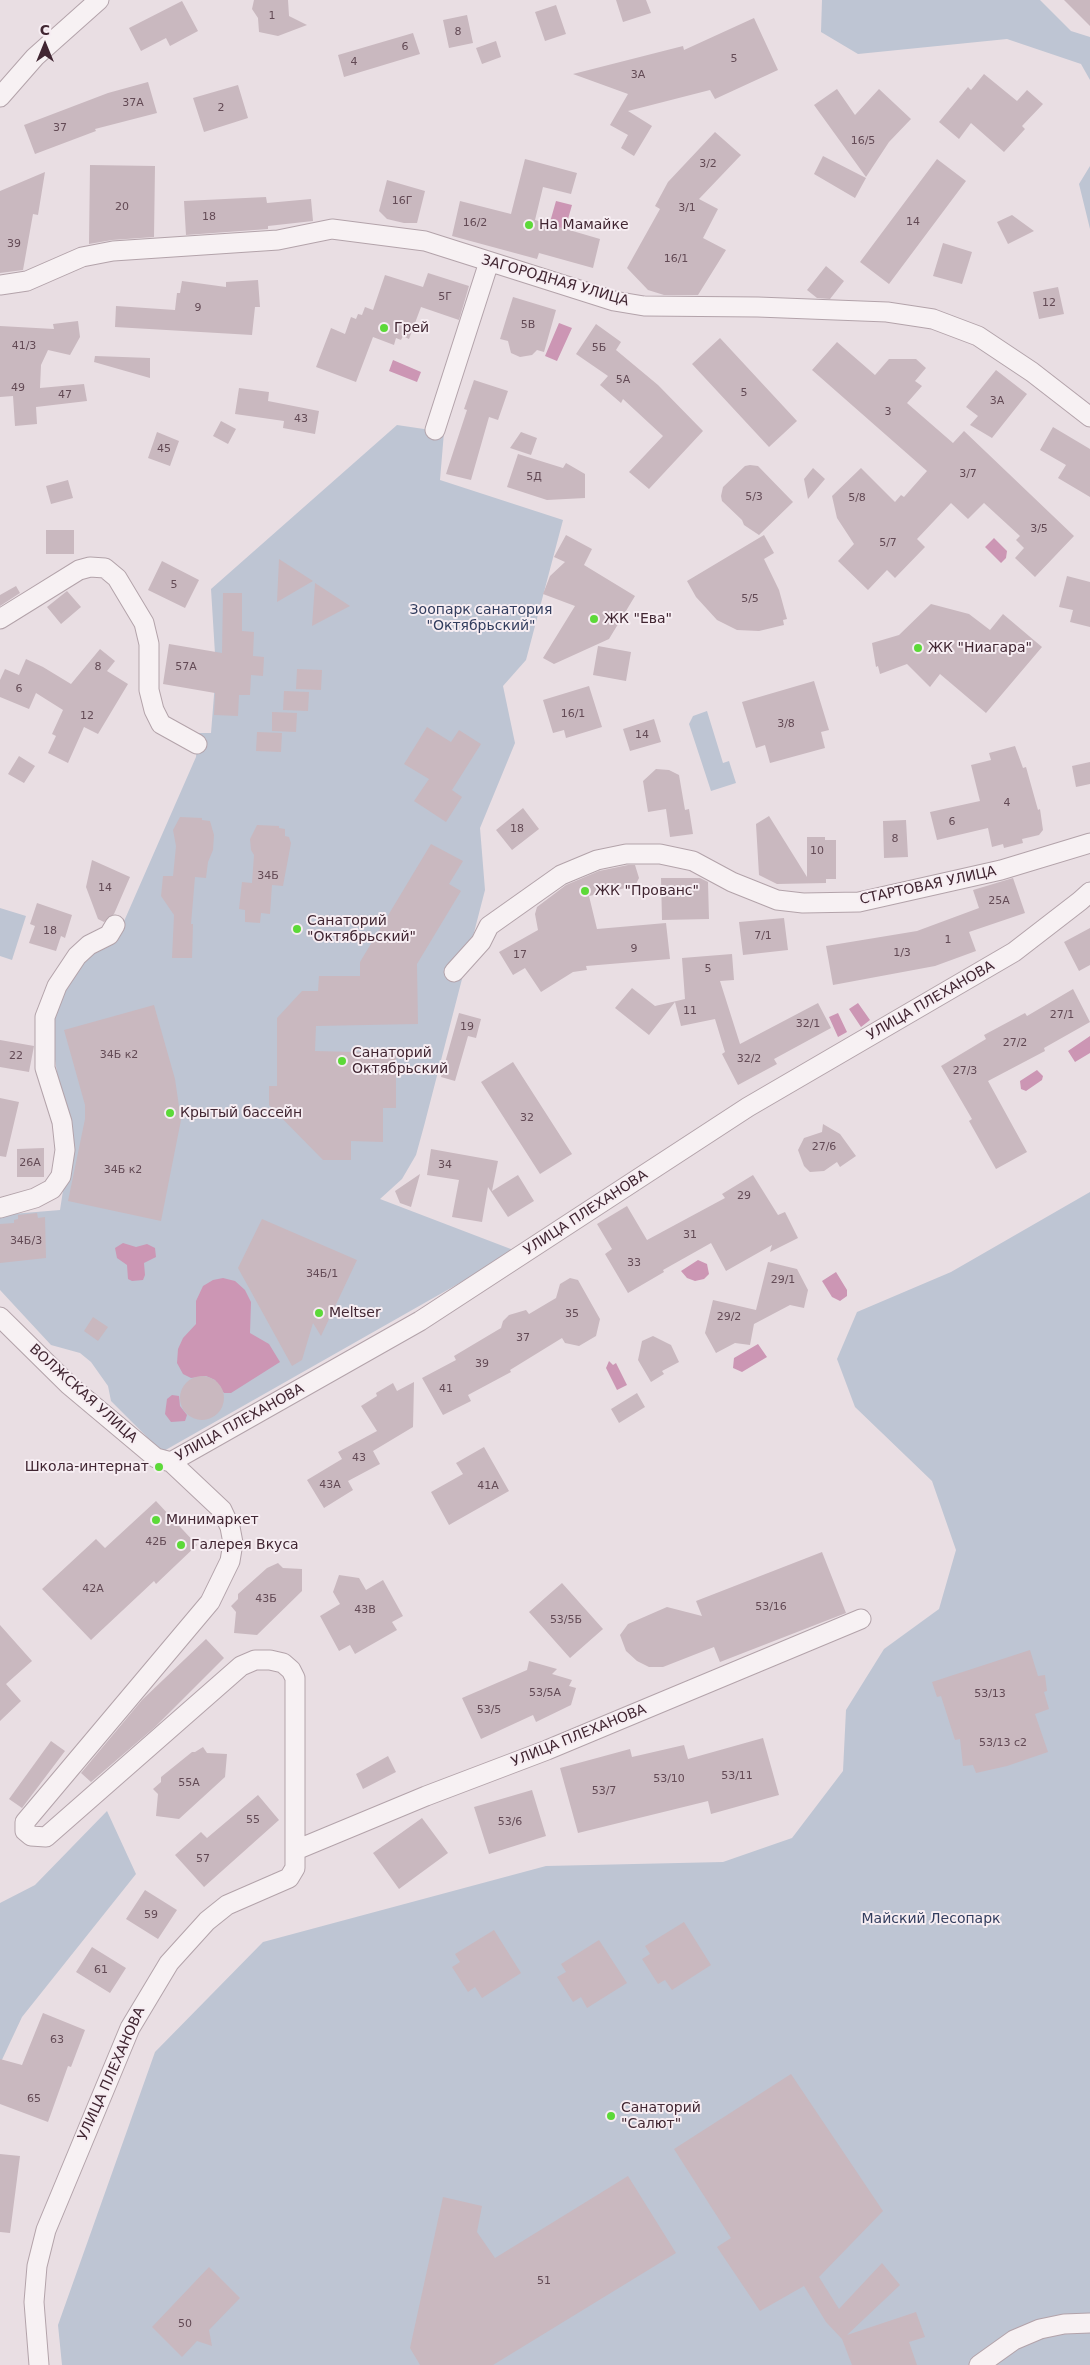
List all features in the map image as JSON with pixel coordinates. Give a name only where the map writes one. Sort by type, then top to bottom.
[{"type":"street","points":[[0,97],[35,57],[99,0]]},
{"type":"street","name":"ЗАГОРОДНАЯ УЛИЦА","points":[[0,285],[27,281],[82,257],[113,252],[278,240],[332,230],[425,241],[614,301],[644,306],[758,307],[887,312],[934,319],[978,336],[1032,372],[1090,417]]},
{"type":"street","points":[[434,430],[489,262]]},
{"type":"street","points":[[0,619],[79,570],[90,567],[105,568],[117,578],[144,623],[149,644],[149,690],[154,710],[161,724],[197,744]]},
{"type":"street","name":"СТАРТОВАЯ УЛИЦА","points":[[454,972],[481,942],[489,926],[560,875],[597,860],[626,854],[660,854],[694,861],[732,882],[777,900],[813,903],[859,902],[1001,870],[1090,843]]},
{"type":"street","name":"УЛИЦА ПЛЕХАНОВА","points":[[39,2365],[34,2302],[37,2266],[46,2230],[130,2028],[169,1963],[207,1921],[227,1905],[290,1878],[295,1868],[295,1678],[291,1670],[283,1663],[270,1660],[255,1660],[241,1666],[46,1837],[31,1836],[25,1831],[25,1822],[210,1602],[230,1561],[233,1543],[230,1527],[222,1510],[171,1462],[420,1321],[748,1107],[1014,952],[1090,892]]},
{"type":"street","points":[[0,1208],[35,1198],[52,1189],[61,1176],[65,1150],[62,1122],[45,1068],[45,1017],[57,986],[77,956],[89,945],[109,935],[115,925]]},
{"type":"street","name":"ВОЛЖСКАЯ УЛИЦА","points":[[0,1318],[69,1384],[156,1458],[171,1462]]},
{"type":"street","name":"УЛИЦА ПЛЕХАНОВА","points":[[296,1850],[426,1796],[547,1750],[862,1619]]},
{"type":"street","points":[[979,2365],[1014,2340],[1040,2329],[1064,2324],[1090,2323]]},
{"type":"green space","points":[[822,0],[1040,0],[1071,31],[1090,37],[1090,80],[1081,64],[1007,39],[858,54],[821,32]]},
{"type":"green space","points":[[1090,166],[1090,229],[1079,184]]},
{"type":"green space","name":"Санаторий \"Октябрьский\"","points":[[397,425],[444,432],[440,480],[563,520],[526,660],[503,686],[515,743],[480,828],[485,890],[424,1126],[416,1155],[402,1179],[380,1199],[516,1251],[162,1452],[111,1401],[108,1386],[91,1362],[80,1353],[51,1345],[0,1290],[0,1215],[60,1210],[69,1152],[51,1033],[61,997],[83,962],[114,939],[125,919],[196,757],[198,733],[211,733],[216,670],[211,589]]},
{"type":"green space","points":[[707,711],[723,763],[729,761],[736,783],[711,791],[689,724],[693,716]]},
{"type":"green space","points":[[0,908],[26,916],[12,960],[0,956]]},
{"type":"green space","name":"Санаторий \"Салют\"","points":[[1090,1192],[1090,2365],[62,2365],[58,2325],[155,2052],[263,1942],[546,1866],[723,1862],[792,1838],[843,1771],[846,1710],[884,1649],[939,1609],[956,1550],[932,1481],[855,1407],[837,1359],[857,1312],[951,1272]]},
{"type":"green space","points":[[107,1811],[136,1874],[22,2017],[0,2064],[0,1903],[35,1885]]},
{"type":"shaded area","points":[[556,201],[572,205],[564,233],[548,229]]},
{"type":"shaded area","points":[[559,323],[572,328],[557,361],[545,356]]},
{"type":"shaded area","points":[[393,360],[421,372],[417,382],[389,371]]},
{"type":"shaded area","points":[[994,538],[1007,551],[1006,558],[1001,563],[985,547]]},
{"type":"shaded area","points":[[858,1003],[870,1020],[861,1027],[849,1009]]},
{"type":"shaded area","points":[[838,1013],[847,1032],[838,1037],[829,1017]]},
{"type":"shaded area","points":[[1090,1036],[1090,1053],[1075,1062],[1068,1051]]},
{"type":"shaded area","points":[[1037,1070],[1043,1076],[1042,1080],[1026,1091],[1021,1089],[1020,1081]]},
{"type":"shaded area","points":[[123,1243],[136,1247],[147,1244],[155,1248],[156,1257],[144,1263],[145,1275],[143,1280],[132,1281],[128,1279],[127,1265],[117,1258],[115,1248]]},
{"type":"shaded area","points":[[698,1260],[707,1264],[709,1274],[704,1279],[695,1281],[687,1278],[681,1271]]},
{"type":"shaded area","points":[[836,1272],[847,1290],[847,1296],[840,1301],[832,1297],[822,1281]]},
{"type":"shaded area","points":[[223,1278],[235,1281],[245,1290],[251,1302],[250,1333],[269,1344],[280,1362],[231,1393],[224,1393],[215,1380],[206,1376],[191,1378],[183,1374],[177,1363],[178,1349],[183,1338],[196,1324],[196,1301],[203,1286],[213,1280]]},
{"type":"shaded area","points":[[758,1344],[767,1357],[742,1372],[733,1368],[734,1358]]},
{"type":"shaded area","points":[[609,1361],[613,1365],[616,1363],[627,1385],[617,1390],[606,1368]]},
{"type":"shaded area","points":[[172,1395],[179,1396],[180,1406],[187,1415],[185,1421],[171,1422],[165,1414],[167,1399]]},
{"type":"building","points":[[254,0],[288,0],[289,16],[307,25],[278,36],[259,32],[258,18],[252,9]]},
{"type":"building","points":[[616,0],[646,0],[651,13],[623,22]]},
{"type":"building","points":[[1064,0],[1090,0],[1090,26]]},
{"type":"building","points":[[182,1],[198,31],[170,46],[166,38],[141,51],[129,28]]},
{"type":"building","points":[[556,5],[566,34],[545,41],[535,12]]},
{"type":"building","points":[[467,15],[473,43],[449,48],[443,20]]},
{"type":"building","points":[[754,18],[778,70],[715,99],[710,90],[628,111],[652,126],[634,156],[621,148],[628,135],[610,125],[628,94],[573,74],[683,46],[684,50]]},
{"type":"building","points":[[413,33],[420,54],[344,77],[338,55]]},
{"type":"building","points":[[496,41],[501,57],[482,64],[476,48]]},
{"type":"building","points":[[984,74],[1017,101],[1027,90],[1043,104],[1022,126],[1025,129],[1004,152],[971,123],[959,139],[939,122],[968,87],[971,90]]},
{"type":"building","points":[[148,82],[157,113],[95,129],[96,131],[35,154],[24,125],[108,93]]},
{"type":"building","points":[[238,85],[248,118],[204,132],[193,98]]},
{"type":"building","points":[[837,89],[855,115],[879,89],[911,119],[889,142],[866,177],[814,105]]},
{"type":"building","points":[[715,132],[741,155],[699,199],[718,209],[703,238],[726,250],[698,295],[664,295],[648,290],[627,268],[660,209],[655,206],[668,182]]},
{"type":"building","points":[[823,156],[866,178],[855,198],[814,174]]},
{"type":"building","points":[[525,159],[577,173],[571,194],[543,187],[535,220],[600,239],[593,268],[539,253],[537,259],[452,236],[460,201],[511,214]]},
{"type":"building","points":[[937,159],[966,181],[889,284],[860,262]]},
{"type":"building","points":[[90,165],[155,166],[154,237],[112,240],[89,244]]},
{"type":"building","points":[[45,172],[38,215],[33,214],[23,270],[0,273],[0,191]]},
{"type":"building","points":[[387,180],[425,191],[417,223],[404,223],[387,219],[379,211]]},
{"type":"building","points":[[266,197],[267,203],[311,199],[313,221],[268,226],[268,229],[186,235],[184,201]]},
{"type":"building","points":[[1012,215],[1034,231],[1008,244],[997,222]]},
{"type":"building","points":[[943,243],[972,252],[962,284],[933,276]]},
{"type":"building","points":[[826,266],[844,281],[830,299],[817,298],[807,290]]},
{"type":"building","points":[[428,273],[469,286],[459,320],[421,307],[409,339],[403,336],[401,340],[396,338],[394,345],[373,337],[356,382],[316,367],[331,328],[345,334],[351,317],[356,319],[358,314],[362,315],[365,307],[373,310],[385,275],[423,287]]},
{"type":"building","points":[[258,280],[260,307],[255,307],[252,335],[115,327],[116,306],[175,310],[177,293],[180,293],[182,281],[226,287],[226,282]]},
{"type":"building","points":[[1058,287],[1064,314],[1039,319],[1033,292]]},
{"type":"building","points":[[513,297],[556,310],[544,352],[537,350],[532,355],[520,357],[511,353],[508,341],[500,339]]},
{"type":"building","points":[[78,321],[80,337],[70,355],[48,350],[41,365],[40,388],[84,384],[87,401],[36,407],[37,424],[15,426],[13,396],[0,397],[0,326],[54,329],[53,324]]},
{"type":"building","points":[[596,324],[621,342],[616,350],[658,385],[703,431],[649,489],[629,472],[663,436],[623,399],[621,403],[600,385],[608,376],[576,354]]},
{"type":"building","points":[[720,338],[797,421],[769,447],[692,364]]},
{"type":"building","points":[[837,342],[875,375],[889,359],[916,359],[926,368],[915,381],[922,386],[907,403],[953,443],[964,431],[1074,536],[1035,577],[1015,558],[1024,548],[1016,540],[1020,536],[984,503],[968,519],[951,503],[917,539],[925,547],[895,578],[887,570],[868,590],[838,561],[854,544],[837,518],[832,496],[861,468],[895,502],[901,495],[904,497],[927,471],[812,370]]},
{"type":"building","points":[[95,356],[150,358],[150,378],[94,362]]},
{"type":"building","points":[[996,370],[1027,394],[992,438],[970,425],[978,416],[966,407]]},
{"type":"building","points":[[474,380],[508,391],[498,420],[489,417],[471,480],[446,474],[467,410],[464,409]]},
{"type":"building","points":[[239,388],[269,392],[268,401],[319,411],[315,434],[283,428],[284,421],[235,414]]},
{"type":"building","points":[[221,421],[236,429],[228,444],[213,436]]},
{"type":"building","points":[[1053,427],[1090,449],[1090,497],[1058,478],[1066,465],[1040,450]]},
{"type":"building","points":[[157,432],[179,441],[170,466],[148,458]]},
{"type":"building","points":[[521,432],[537,438],[531,455],[510,448]]},
{"type":"building","points":[[518,454],[563,468],[566,463],[585,474],[585,498],[547,500],[507,487]]},
{"type":"building","points":[[745,466],[758,466],[793,502],[759,535],[744,525],[742,520],[722,501],[721,496],[723,487]]},
{"type":"building","points":[[813,468],[825,479],[808,499],[804,479]]},
{"type":"building","points":[[68,480],[73,498],[51,504],[46,486]]},
{"type":"building","points":[[46,530],[74,530],[74,554],[46,554]]},
{"type":"building","name":"ЖК \"Ева\"","points":[[566,535],[592,549],[584,565],[635,596],[609,639],[554,664],[543,658],[575,606],[543,594],[550,576],[565,562],[554,557]]},
{"type":"building","points":[[764,535],[774,553],[764,559],[779,590],[787,619],[783,620],[784,625],[759,631],[737,630],[717,620],[696,597],[687,581]]},
{"type":"building","points":[[279,559],[313,581],[277,602]]},
{"type":"building","points":[[162,561],[199,580],[185,608],[148,590]]},
{"type":"building","points":[[1067,576],[1090,582],[1090,627],[1070,622],[1073,610],[1059,607]]},
{"type":"building","points":[[315,583],[350,606],[312,626]]},
{"type":"building","points":[[16,586],[20,593],[0,606],[0,595]]},
{"type":"building","points":[[67,591],[81,607],[61,624],[47,607]]},
{"type":"building","points":[[223,593],[242,593],[242,631],[254,632],[253,656],[264,657],[263,676],[251,675],[250,695],[239,695],[238,716],[214,715],[215,693],[163,684],[169,644],[222,653]]},
{"type":"building","points":[[931,604],[969,614],[990,630],[1003,614],[1042,647],[986,713],[940,674],[930,687],[907,664],[880,674],[878,666],[876,667],[872,643],[899,635]]},
{"type":"building","points":[[598,646],[631,652],[626,681],[593,675]]},
{"type":"building","points":[[100,649],[115,661],[107,671],[128,684],[98,734],[84,727],[68,763],[48,753],[56,736],[52,734],[63,710],[36,693],[29,709],[0,697],[0,680],[5,669],[19,675],[26,659],[71,684]]},
{"type":"building","points":[[297,669],[322,670],[321,690],[296,689]]},
{"type":"building","points":[[814,681],[829,730],[821,732],[825,748],[770,763],[765,745],[756,748],[742,702]]},
{"type":"building","points":[[589,686],[602,727],[566,738],[564,730],[553,733],[543,700]]},
{"type":"building","points":[[284,691],[309,692],[308,711],[283,710]]},
{"type":"building","points":[[272,712],[297,713],[296,732],[272,731]]},
{"type":"building","points":[[654,719],[661,742],[630,751],[623,729]]},
{"type":"building","points":[[427,727],[451,742],[459,730],[481,744],[452,790],[462,797],[446,822],[414,801],[429,779],[404,764]]},
{"type":"building","points":[[257,732],[282,733],[281,752],[256,751]]},
{"type":"building","points":[[1015,746],[1023,768],[1026,767],[1038,810],[1040,809],[1043,830],[1039,835],[1022,839],[1023,843],[1004,848],[1003,844],[992,847],[988,828],[937,840],[930,812],[980,801],[971,765],[991,760],[989,753]]},
{"type":"building","points":[[19,756],[35,766],[24,783],[8,774]]},
{"type":"building","points":[[1090,762],[1090,784],[1076,787],[1072,766]]},
{"type":"building","points":[[656,769],[669,770],[679,775],[685,810],[689,809],[693,834],[670,837],[666,809],[648,812],[643,781]]},
{"type":"building","points":[[523,808],[539,829],[512,850],[496,830]]},
{"type":"building","points":[[769,816],[807,877],[807,837],[825,837],[825,840],[836,840],[836,879],[826,879],[826,883],[777,884],[759,875],[756,824]]},
{"type":"building","points":[[180,817],[202,818],[202,820],[210,821],[214,835],[213,850],[208,862],[206,878],[195,877],[191,924],[193,924],[192,958],[172,958],[174,915],[161,896],[163,876],[173,876],[176,846],[173,830]]},
{"type":"building","points":[[906,820],[908,857],[884,858],[883,821]]},
{"type":"building","points":[[257,825],[279,826],[279,828],[285,829],[285,836],[289,837],[291,843],[283,886],[272,885],[270,914],[261,913],[260,923],[245,922],[245,910],[239,909],[242,882],[252,883],[254,855],[251,850],[250,839]]},
{"type":"building","name":"Санаторий Октябрьский","points":[[431,844],[463,861],[449,884],[461,891],[417,964],[418,1024],[316,1026],[315,1051],[396,1053],[396,1108],[383,1108],[383,1142],[351,1141],[351,1160],[323,1160],[269,1105],[269,1086],[277,1086],[277,1018],[302,991],[318,991],[319,976],[360,976],[360,962]]},
{"type":"building","points":[[92,860],[130,877],[114,914],[104,922],[98,919],[86,887]]},
{"type":"building","points":[[635,865],[639,878],[635,886],[589,896],[597,929],[666,923],[670,959],[586,966],[587,970],[573,972],[541,992],[525,968],[513,975],[499,952],[538,930],[535,914],[537,907],[566,885],[599,871]]},
{"type":"building","points":[[661,878],[700,878],[708,882],[709,919],[662,920]]},
{"type":"building","points":[[1013,878],[1025,913],[969,932],[976,951],[935,966],[833,985],[826,946],[917,931],[979,908],[973,890]]},
{"type":"building","points":[[37,903],[72,915],[65,938],[61,936],[56,951],[29,943],[35,926],[30,924]]},
{"type":"building","points":[[784,918],[788,950],[743,955],[739,922]]},
{"type":"building","points":[[1090,928],[1090,965],[1079,971],[1064,942]]},
{"type":"building","points":[[732,954],[734,980],[720,981],[740,1044],[818,1003],[831,1028],[774,1059],[777,1064],[738,1085],[722,1054],[725,1052],[715,1019],[681,1026],[675,1002],[649,1035],[615,1008],[632,988],[655,1006],[685,999],[682,958]]},
{"type":"building","points":[[1073,989],[1090,1022],[1044,1048],[1045,1051],[988,1081],[1027,1152],[996,1169],[969,1121],[972,1119],[941,1066],[986,1039],[984,1035],[1025,1013],[1027,1016]]},
{"type":"building","points":[[154,1005],[175,1079],[181,1120],[161,1221],[68,1201],[85,1119],[85,1105],[64,1030]]},
{"type":"building","points":[[459,1013],[481,1019],[476,1038],[468,1036],[455,1081],[441,1077]]},
{"type":"building","points":[[0,1040],[34,1046],[29,1072],[0,1067]]},
{"type":"building","points":[[513,1062],[572,1154],[540,1174],[481,1082]]},
{"type":"building","points":[[0,1098],[19,1102],[6,1157],[0,1156]]},
{"type":"building","points":[[823,1124],[840,1134],[856,1156],[840,1167],[837,1162],[824,1171],[810,1172],[804,1166],[798,1150],[804,1138],[822,1132]]},
{"type":"building","points":[[44,1148],[44,1177],[17,1177],[17,1149]]},
{"type":"building","points":[[431,1149],[498,1161],[492,1191],[518,1175],[534,1201],[508,1217],[488,1187],[482,1222],[452,1217],[459,1180],[427,1175]]},
{"type":"building","points":[[420,1174],[411,1207],[400,1203],[395,1191]]},
{"type":"building","points":[[753,1175],[778,1215],[785,1212],[798,1238],[770,1252],[772,1245],[726,1271],[711,1243],[663,1270],[664,1272],[628,1293],[605,1254],[612,1249],[597,1224],[627,1206],[647,1240],[725,1198],[722,1194]]},
{"type":"building","points":[[37,1213],[38,1218],[45,1217],[46,1258],[0,1263],[0,1224],[14,1223],[14,1220],[18,1219],[18,1215]]},
{"type":"building","points":[[262,1219],[357,1260],[321,1336],[313,1323],[302,1360],[292,1366],[238,1268]]},
{"type":"building","points":[[768,1262],[797,1269],[808,1290],[804,1308],[790,1305],[754,1324],[750,1345],[735,1343],[716,1353],[705,1333],[713,1300],[756,1310]]},
{"type":"building","points":[[570,1278],[578,1280],[600,1319],[596,1336],[579,1346],[565,1343],[562,1338],[510,1370],[511,1372],[468,1395],[471,1401],[443,1415],[422,1378],[456,1360],[454,1356],[501,1328],[503,1321],[509,1315],[526,1310],[529,1314],[556,1298],[560,1284]]},
{"type":"building","points":[[93,1317],[108,1327],[98,1341],[84,1331]]},
{"type":"building","points":[[653,1336],[671,1345],[679,1362],[662,1371],[664,1374],[651,1382],[638,1360],[642,1341]]},
{"type":"building","points":[[206,1376],[218,1382],[223,1390],[223,1406],[218,1414],[210,1419],[198,1420],[186,1414],[181,1406],[180,1394],[186,1382],[194,1377]]},
{"type":"building","points":[[414,1382],[413,1427],[373,1451],[380,1464],[348,1481],[353,1490],[324,1508],[307,1480],[342,1459],[338,1452],[377,1431],[361,1406],[377,1396],[376,1393],[393,1383],[397,1391]]},
{"type":"building","points":[[637,1393],[645,1407],[619,1423],[611,1409]]},
{"type":"building","points":[[484,1447],[509,1491],[449,1525],[431,1492],[463,1474],[456,1463]]},
{"type":"building","points":[[156,1501],[197,1545],[156,1584],[154,1581],[91,1640],[42,1589],[96,1539],[105,1548]]},
{"type":"building","points":[[822,1552],[846,1613],[720,1662],[714,1647],[663,1667],[649,1667],[637,1661],[626,1651],[620,1635],[628,1624],[667,1607],[702,1616],[696,1601]]},
{"type":"building","points":[[278,1563],[283,1568],[302,1569],[302,1591],[257,1635],[234,1633],[236,1612],[231,1606],[238,1599],[238,1594],[267,1568]]},
{"type":"building","points":[[339,1575],[359,1578],[366,1590],[383,1580],[403,1616],[392,1622],[397,1630],[355,1654],[350,1645],[339,1651],[320,1616],[340,1604],[333,1592]]},
{"type":"building","points":[[562,1583],[603,1629],[570,1658],[529,1612]]},
{"type":"building","points":[[0,1625],[32,1661],[6,1684],[21,1701],[0,1721]]},
{"type":"building","points":[[206,1639],[224,1658],[155,1727],[91,1782],[81,1773],[142,1700]]},
{"type":"building","points":[[1030,1650],[1038,1676],[1045,1675],[1047,1691],[1044,1692],[1049,1709],[1035,1714],[1048,1752],[1007,1766],[976,1773],[973,1765],[963,1766],[960,1739],[955,1740],[941,1696],[937,1697],[932,1682]]},
{"type":"building","points":[[529,1661],[557,1669],[552,1674],[572,1680],[569,1686],[576,1688],[571,1705],[536,1722],[533,1715],[481,1739],[462,1698],[527,1670]]},
{"type":"building","points":[[763,1738],[779,1795],[711,1814],[708,1801],[578,1833],[560,1768],[630,1749],[632,1757],[684,1745],[688,1759]]},
{"type":"building","points":[[51,1741],[65,1751],[22,1808],[9,1799]]},
{"type":"building","points":[[203,1747],[207,1753],[227,1754],[225,1777],[179,1819],[156,1816],[158,1794],[153,1789],[161,1782],[161,1777],[192,1752]]},
{"type":"building","points":[[388,1756],[396,1772],[363,1789],[356,1774]]},
{"type":"building","points":[[532,1790],[546,1836],[489,1854],[474,1807]]},
{"type":"building","points":[[258,1795],[279,1820],[204,1887],[175,1855],[201,1832],[207,1838]]},
{"type":"building","points":[[422,1818],[448,1853],[399,1889],[373,1853]]},
{"type":"building","points":[[145,1890],[177,1910],[158,1939],[126,1919]]},
{"type":"building","points":[[684,1922],[711,1965],[672,1990],[665,1980],[658,1984],[642,1959],[650,1954],[645,1946]]},
{"type":"building","points":[[494,1930],[521,1973],[482,1998],[475,1987],[468,1992],[452,1967],[460,1962],[455,1954]]},
{"type":"building","points":[[599,1940],[627,1983],[587,2008],[581,1997],[573,2002],[557,1977],[566,1972],[561,1964]]},
{"type":"building","points":[[92,1947],[126,1968],[110,1993],[76,1972]]},
{"type":"building","points":[[43,2013],[85,2030],[71,2067],[68,2066],[48,2122],[0,2104],[0,2059],[22,2065]]},
{"type":"building","points":[[791,2074],[883,2211],[819,2277],[839,2309],[882,2263],[900,2285],[847,2335],[916,2312],[925,2337],[909,2342],[917,2365],[852,2365],[842,2339],[826,2322],[804,2286],[760,2311],[717,2247],[731,2238],[674,2149]]},
{"type":"building","points":[[0,2154],[20,2156],[10,2233],[0,2232]]},
{"type":"building","points":[[628,2176],[676,2253],[493,2365],[420,2365],[410,2348],[443,2197],[482,2206],[477,2232],[495,2258]]},
{"type":"building","points":[[209,2267],[240,2298],[209,2330],[212,2346],[197,2341],[182,2357],[152,2327]]},
{"type":"place","name":"На Мамайке","points":[[529,225]]},
{"type":"place","name":"Грей","points":[[384,328]]},
{"type":"place","name":"ЖК \"Ева\"","points":[[594,619]]},
{"type":"place","name":"ЖК \"Ниагара\"","points":[[918,648]]},
{"type":"place","name":"ЖК \"Прованс\"","points":[[585,891]]},
{"type":"place","name":"Санаторий \"Октябрьский\"","points":[[297,929]]},
{"type":"place","name":"Санаторий Октябрьский","points":[[342,1061]]},
{"type":"place","name":"Крытый бассейн","points":[[170,1113]]},
{"type":"place","name":"Meltser","points":[[319,1313]]},
{"type":"place","name":"Школа-интернат","points":[[159,1467]]},
{"type":"place","name":"Минимаркет","points":[[156,1520]]},
{"type":"place","name":"Галерея Вкуса","points":[[181,1545]]},
{"type":"place","name":"Санаторий \"Салют\"","points":[[611,2116]]},
{"type":"park label","name":"Зоопарк санатория \"Октябрьский\"","points":[[481,618]]},
{"type":"park label","name":"Майский Лесопарк","points":[[931,1919]]}]
